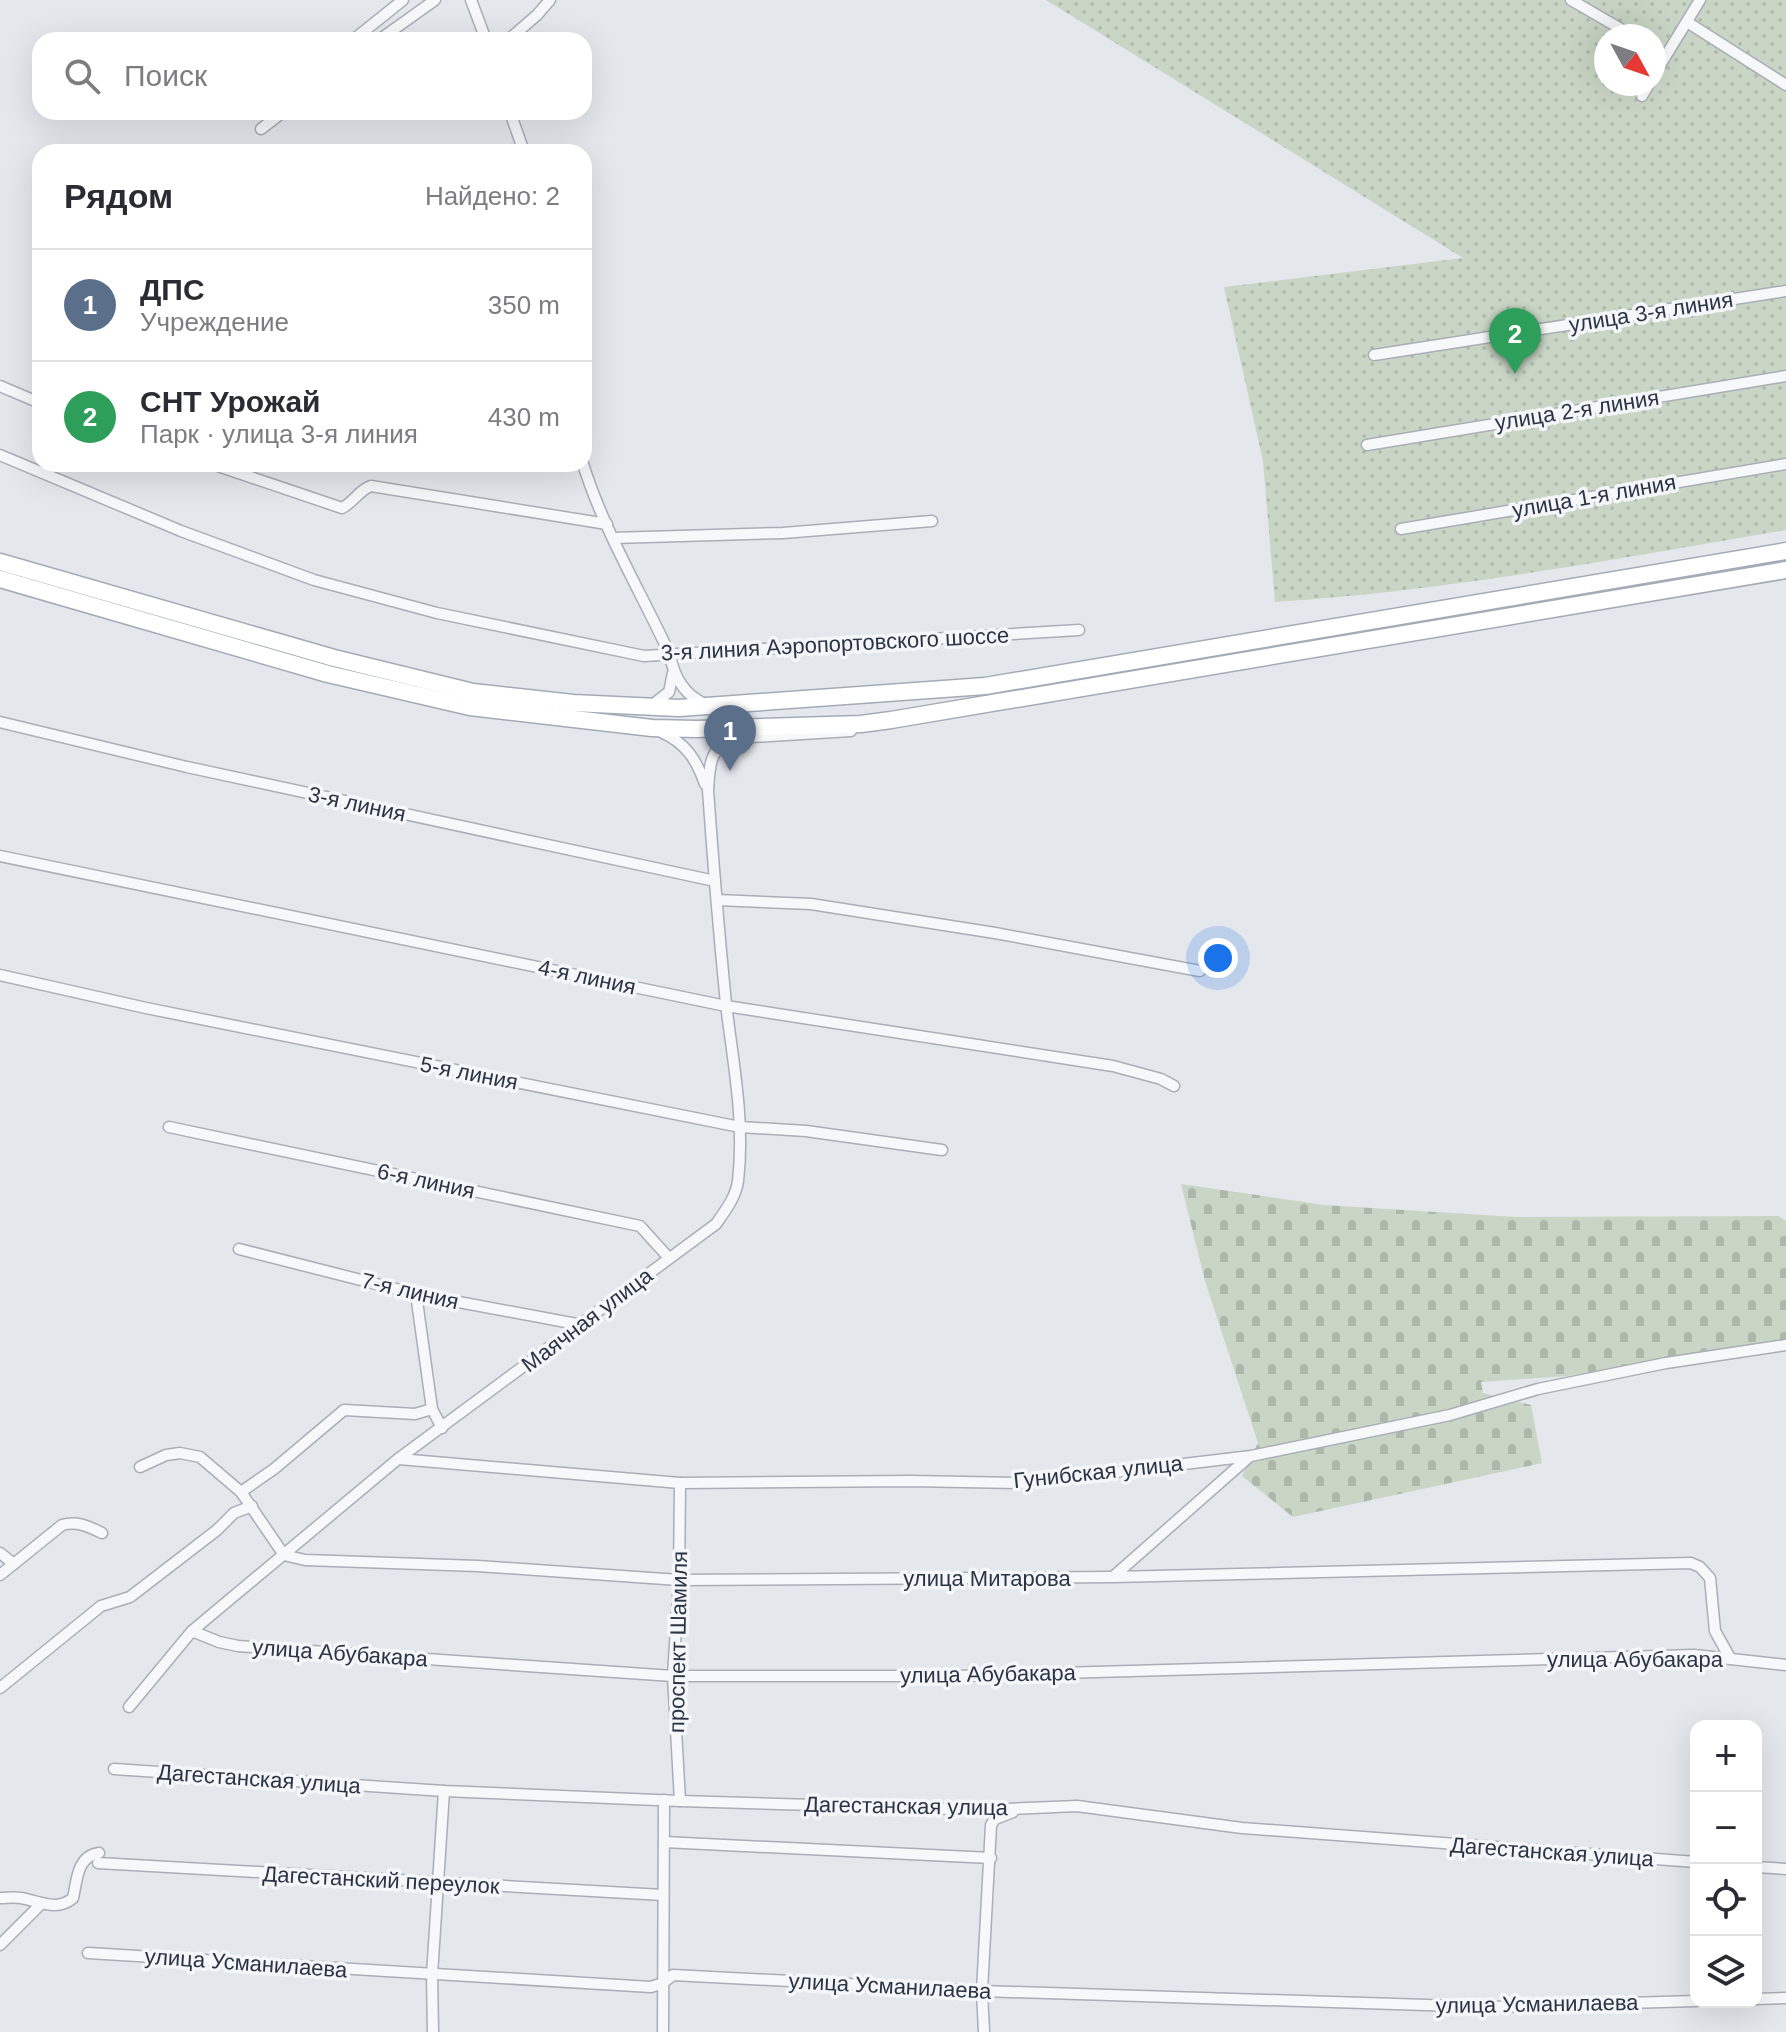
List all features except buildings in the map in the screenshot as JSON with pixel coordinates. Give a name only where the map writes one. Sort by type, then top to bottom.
[{"type":"main road","points":[[0,562],[334,658],[460,689],[573,703],[713,708],[985,686],[1786,551]]},
{"type":"main road","points":[[0,579],[328,674],[456,704],[652,728],[696,729],[861,724],[891,720],[1786,570]]},
{"type":"street","points":[[363,32],[403,0]]},
{"type":"street","points":[[390,32],[435,0]]},
{"type":"street","points":[[471,0],[483,32]]},
{"type":"street","points":[[517,32],[550,0]]},
{"type":"street","points":[[1571,0],[1612,24]]},
{"type":"street","points":[[1666,55],[1700,0]]},
{"type":"street","points":[[1687,22],[1786,85]]},
{"type":"street","points":[[261,129],[273,120]]},
{"type":"street","points":[[513,120],[521,144]]},
{"type":"street","name":"улица 3-я линия","points":[[1374,355],[1786,291]]},
{"type":"street","name":"улица 2-я линия","points":[[1367,445],[1786,376]]},
{"type":"street","points":[[0,386],[32,400]]},
{"type":"street","name":"3-я линия Аэропортовского шоссе","points":[[0,455],[32,465]]},
{"type":"street","name":"улица 1-я линия","points":[[1401,529],[1786,464]]},
{"type":"street","name":"3-я линия Аэропортовского шоссе","points":[[51,472],[181,531],[314,580],[515,630],[644,656],[1079,630]]},
{"type":"street","points":[[236,472],[342,508],[351,504],[364,488],[371,486],[607,524]]},
{"type":"street","points":[[586,472],[613,538],[670,655],[673,673],[669,692],[649,707]]},
{"type":"street","points":[[613,538],[783,533],[932,521]]},
{"type":"street","points":[[673,673],[696,701],[713,708]]},
{"type":"street","points":[[708,790],[711,761],[722,743],[736,738],[848,732],[891,720]]},
{"type":"street","name":"3-я линия","points":[[0,722],[187,767],[715,881]]},
{"type":"street","points":[[652,728],[671,736],[696,758],[708,790]]},
{"type":"street","name":"Маячная улица","points":[[129,1707],[192,1631],[398,1459],[716,1224],[729,1205],[738,1184],[738,1084],[726,1006],[708,790]]},
{"type":"street","name":"4-я линия","points":[[0,856],[726,1006],[1113,1066],[1161,1079],[1174,1086]]},
{"type":"street","points":[[717,900],[811,904],[995,933],[1200,971]]},
{"type":"street","name":"5-я линия","points":[[0,975],[146,1008],[740,1127],[806,1131],[942,1150]]},
{"type":"street","name":"6-я линия","points":[[169,1127],[640,1226],[669,1258]]},
{"type":"street","name":"7-я линия","points":[[239,1249],[416,1294],[582,1325]]},
{"type":"street","points":[[416,1294],[432,1409],[442,1428]]},
{"type":"street","name":"Гунибская улица","points":[[398,1459],[680,1483],[1024,1483],[1251,1456],[1450,1415],[1538,1389],[1666,1363],[1786,1345]]},
{"type":"street","points":[[241,1492],[274,1469],[344,1410],[415,1414],[432,1409]]},
{"type":"street","points":[[140,1467],[166,1455],[193,1453],[241,1492],[284,1555]]},
{"type":"street","points":[[1113,1577],[1251,1456]]},
{"type":"street","name":"проспект Шамиля","points":[[680,1483],[679,1580],[673,1676],[680,1801]]},
{"type":"street","points":[[0,1688],[101,1606],[130,1597],[217,1530],[234,1513],[252,1506]]},
{"type":"street","points":[[0,1575],[62,1525],[83,1524],[102,1533]]},
{"type":"street","points":[[0,1553],[14,1564]]},
{"type":"street","name":"улица Митарова","points":[[284,1555],[305,1560],[478,1566],[679,1580],[1113,1577],[1691,1563],[1700,1567],[1713,1585],[1715,1631],[1730,1658]]},
{"type":"street","name":"улица Абубакара","points":[[192,1631],[238,1646],[673,1676],[957,1676],[1694,1655],[1786,1665]]},
{"type":"street","name":"Дагестанская улица","points":[[114,1769],[444,1791],[680,1801],[984,1810],[1077,1806],[1242,1828],[1690,1862]]},
{"type":"street","points":[[433,2032],[432,1975],[444,1791]]},
{"type":"street","points":[[663,2032],[664,1800]]},
{"type":"street","points":[[984,2032],[982,1991],[991,1825],[1005,1815],[1030,1807]]},
{"type":"street","points":[[664,1842],[991,1858]]},
{"type":"street","name":"Дагестанский переулок","points":[[42,1903],[54,1905],[73,1898],[84,1859],[90,1854],[99,1858],[439,1883],[663,1895]]},
{"type":"street","points":[[1762,1867],[1786,1869]]},
{"type":"street","points":[[0,1898],[42,1903]]},
{"type":"street","points":[[0,1945],[42,1903]]},
{"type":"street","name":"улица Усманилаева","points":[[88,1953],[651,1987],[673,1975],[982,1991],[1489,2007],[1690,2001]]},
{"type":"street","points":[[1762,1999],[1786,1998]]},
{"type":"green space","points":[[1046,0],[1786,0],[1786,530],[1467,582],[1275,602],[1263,461],[1224,287],[1463,258]]},
{"type":"green space","points":[[1181,1184],[1324,1205],[1515,1217],[1779,1216],[1786,1221],[1786,1340],[1567,1376],[1481,1382],[1483,1393],[1531,1405],[1542,1463],[1293,1517],[1242,1476],[1258,1443],[1205,1281]]},
{"type":"place","name":"СНТ Урожай","points":[[1515,374]]},
{"type":"place","name":"ДПС","points":[[730,771]]}]
